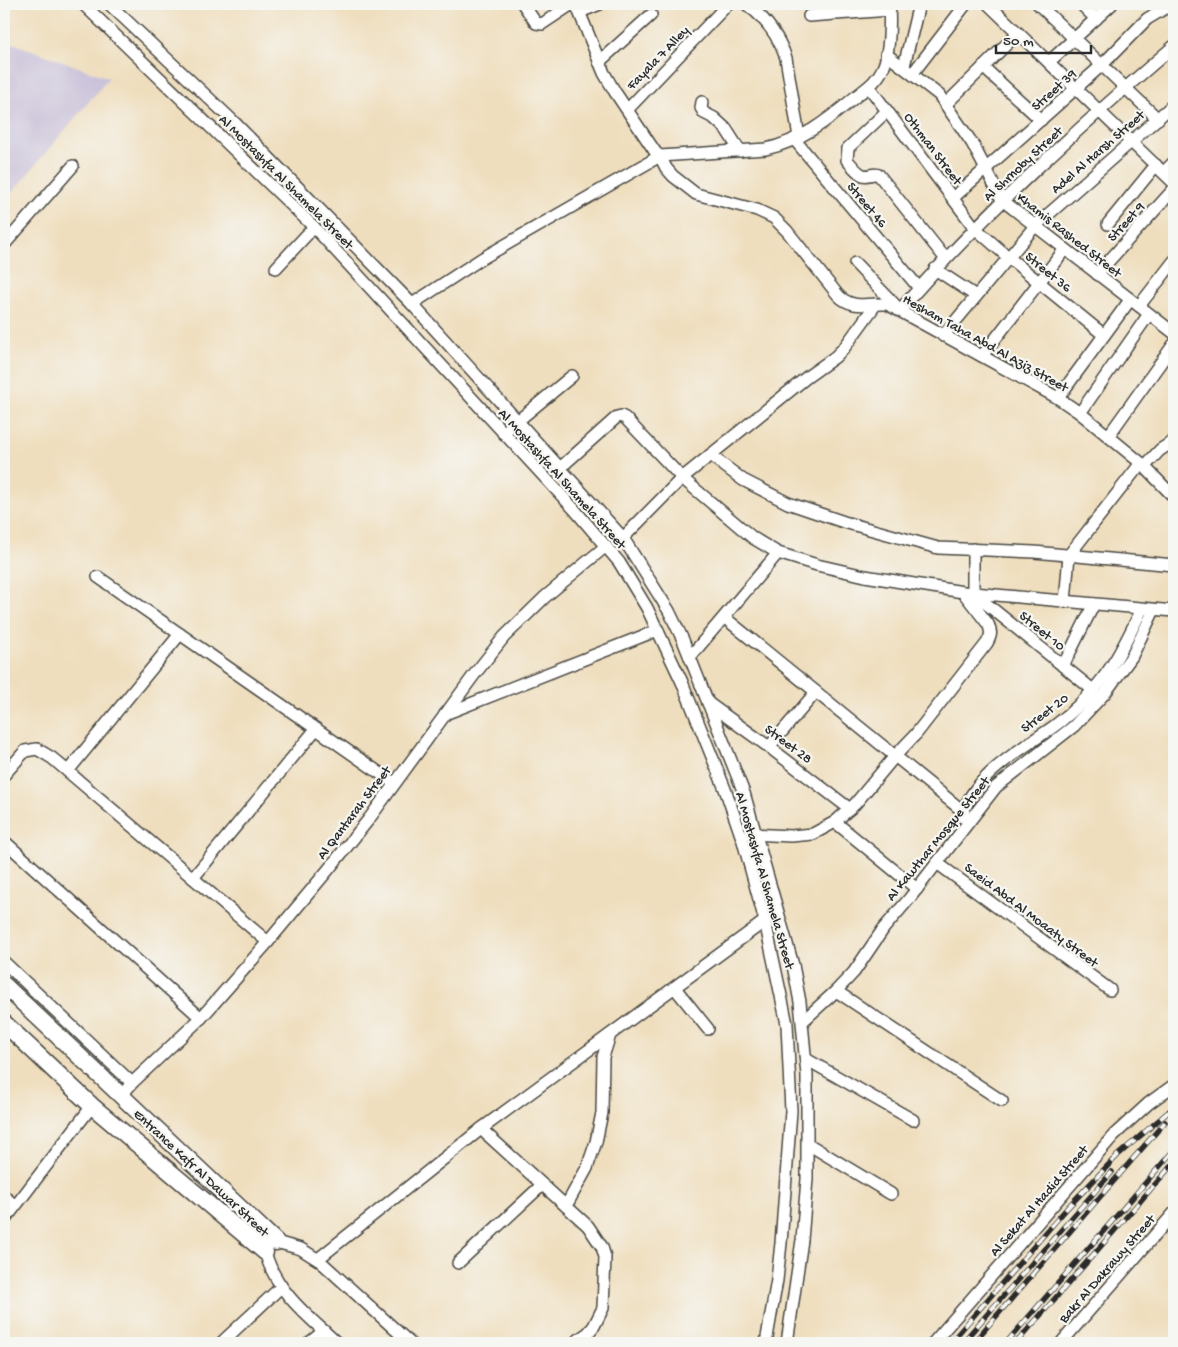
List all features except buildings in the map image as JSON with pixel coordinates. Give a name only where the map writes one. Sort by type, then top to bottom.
[{"type":"main road","name":"Entrance Kafr Al Dawar Street","points":[[4,985],[126,1089],[271,1247]]},
{"type":"main road","name":"Entrance Kafr Al Dawar Street","points":[[4,1023],[92,1106],[271,1247]]},
{"type":"street","name":"Al Mostashfa Al Shamela Street","points":[[83,4],[314,227],[574,509],[606,546],[637,590],[658,630],[705,735],[740,834],[765,921],[787,1024],[791,1111],[781,1243],[777,1280],[766,1343]]},
{"type":"street","name":"Al Mostashfa Al Shamela Street","points":[[109,4],[233,121],[412,304],[623,538],[669,611],[690,657],[744,793],[793,965],[803,1021],[808,1144],[802,1240],[787,1343]]},
{"type":"street","points":[[523,4],[536,23],[542,24],[576,6],[600,4]]},
{"type":"street","name":"Fayala 7 Alley","points":[[628,110],[728,4]]},
{"type":"street","points":[[746,4],[768,23],[783,47],[796,138]]},
{"type":"street","points":[[908,70],[919,4]]},
{"type":"street","points":[[908,70],[966,4]]},
{"type":"street","points":[[992,8],[1006,4]]},
{"type":"street","points":[[1038,4],[1158,118]]},
{"type":"street","points":[[1081,4],[1096,19]]},
{"type":"street","points":[[1049,62],[1112,4]]},
{"type":"street","name":"Street 39","points":[[953,198],[1102,65],[1147,19],[1172,4]]},
{"type":"street","name":"Hesham Taha Abd Al Aziz Street","points":[[576,6],[599,62],[615,92],[673,176],[696,194],[757,210],[774,218],[787,231],[838,296],[846,303],[856,306],[887,304],[900,310],[1080,412],[1143,465],[1174,497]]},
{"type":"street","points":[[412,304],[481,259],[660,156],[774,147],[825,123],[878,77],[883,68],[886,54],[890,7],[809,16]]},
{"type":"street","points":[[992,8],[1174,182]]},
{"type":"street","points":[[599,62],[651,15]]},
{"type":"street","points":[[946,104],[1018,32]]},
{"type":"street","name":"Al Shrnoby Street","points":[[900,310],[945,258],[1002,200],[1174,46]]},
{"type":"street","name":"Khamis Rashed Street","points":[[886,54],[935,91],[946,104],[972,143],[1002,200],[1174,333]]},
{"type":"street","points":[[983,67],[1041,120]]},
{"type":"street","name":"Othman Street","points":[[869,86],[976,228]]},
{"type":"street","points":[[702,102],[701,108],[704,113],[714,118],[726,128],[740,151]]},
{"type":"street","name":"Adel Al Harsh Street","points":[[943,336],[1035,226],[1174,104]]},
{"type":"street","points":[[888,111],[848,148],[847,160],[860,174],[873,173],[879,176],[945,258]]},
{"type":"street","name":"Street 46","points":[[796,138],[919,288]]},
{"type":"street","points":[[1108,224],[1160,169],[1174,162]]},
{"type":"street","points":[[4,245],[73,166]]},
{"type":"street","name":"Street 9","points":[[1097,274],[1174,189]]},
{"type":"street","points":[[276,268],[314,227]]},
{"type":"street","name":"Street 36","points":[[976,228],[1008,257],[1104,335]]},
{"type":"street","points":[[982,356],[1065,249]]},
{"type":"street","points":[[1080,412],[1140,306],[1174,261]]},
{"type":"street","points":[[855,263],[900,310]]},
{"type":"street","points":[[935,270],[976,296]]},
{"type":"street","points":[[623,538],[682,478],[844,348],[876,304]]},
{"type":"street","points":[[1058,398],[1104,335],[1140,306]]},
{"type":"street","points":[[1109,435],[1174,344]]},
{"type":"street","points":[[503,434],[572,376]]},
{"type":"street","points":[[560,468],[617,417],[621,416],[682,478],[753,538],[778,553],[817,565],[865,576],[968,593],[1174,611]]},
{"type":"street","points":[[1065,602],[1069,555],[1143,465],[1174,441]]},
{"type":"street","points":[[710,455],[743,480],[788,503],[844,522],[938,548],[1069,555],[1174,564]]},
{"type":"street","name":"Al Qantarah Street","points":[[126,1089],[201,1018],[268,942],[334,862],[488,656],[523,616],[606,546]]},
{"type":"street","points":[[740,834],[791,836],[813,834],[835,822],[850,809],[916,734],[991,636],[988,624],[968,593],[973,549]]},
{"type":"street","points":[[690,657],[725,618],[778,553]]},
{"type":"street","points":[[98,577],[394,783]]},
{"type":"street","name":"Street 10","points":[[968,593],[1093,690]]},
{"type":"street","points":[[1063,666],[1094,604]]},
{"type":"street","name":"Street 20","points":[[962,832],[965,806],[974,794],[994,770],[1020,748],[1054,726],[1093,690],[1123,650],[1142,609]]},
{"type":"street","name":"Al Kawthar Mosque Street","points":[[803,1021],[854,972],[884,928],[938,863],[996,787],[1068,730],[1105,693],[1132,656],[1154,610]]},
{"type":"street","points":[[725,618],[964,812]]},
{"type":"street","points":[[445,714],[658,630]]},
{"type":"street","points":[[68,771],[180,634]]},
{"type":"street","points":[[769,747],[816,692]]},
{"type":"street","name":"Street 28","points":[[708,703],[850,809]]},
{"type":"street","points":[[193,878],[316,729]]},
{"type":"street","points":[[4,775],[25,751],[37,749],[52,758],[268,942]]},
{"type":"street","points":[[835,822],[917,889]]},
{"type":"street","points":[[4,841],[201,1018]]},
{"type":"street","name":"Saeid Abd Al Moaaty Street","points":[[938,863],[1110,990]]},
{"type":"street","points":[[318,1259],[481,1129],[765,921]]},
{"type":"street","points":[[4,962],[126,1089]]},
{"type":"street","points":[[675,988],[708,1029]]},
{"type":"street","points":[[836,991],[1002,1101]]},
{"type":"street","points":[[566,1206],[587,1168],[598,1134],[602,1113],[602,1065],[611,1034]]},
{"type":"street","points":[[806,1059],[913,1120]]},
{"type":"street","name":"Al Sekat Al Hadid Street","points":[[933,1343],[1114,1135],[1149,1103],[1174,1085]]},
{"type":"street","points":[[4,1221],[92,1106]]},
{"type":"street","points":[[481,1129],[566,1206],[598,1238],[605,1257],[604,1298],[599,1318],[588,1333],[574,1343]]},
{"type":"street","points":[[808,1144],[891,1194]]},
{"type":"street","points":[[458,1263],[542,1185]]},
{"type":"street","points":[[4,1196],[15,1206]]},
{"type":"street","name":"Bakr Al Dakrawy Street","points":[[1061,1343],[1174,1213]]},
{"type":"street","name":"Entrance Kafr Al Dawar Street","points":[[337,1343],[301,1311],[281,1287],[269,1266],[271,1247],[301,1249],[318,1259],[410,1343]]},
{"type":"street","points":[[221,1343],[281,1287]]},
{"type":"street","points":[[309,1343],[324,1331]]},
{"type":"shaded area","points":[[4,40],[109,78],[4,202]]},
{"type":"railway","points":[[950,1343],[1068,1207],[1118,1155],[1174,1107]]},
{"type":"railway","points":[[973,1343],[1165,1122]]},
{"type":"railway","points":[[1006,1343],[1174,1150]]},
{"type":"railway","points":[[1016,1343],[1171,1166]]},
{"type":"railway","points":[[962,1343],[1112,1172]]}]
